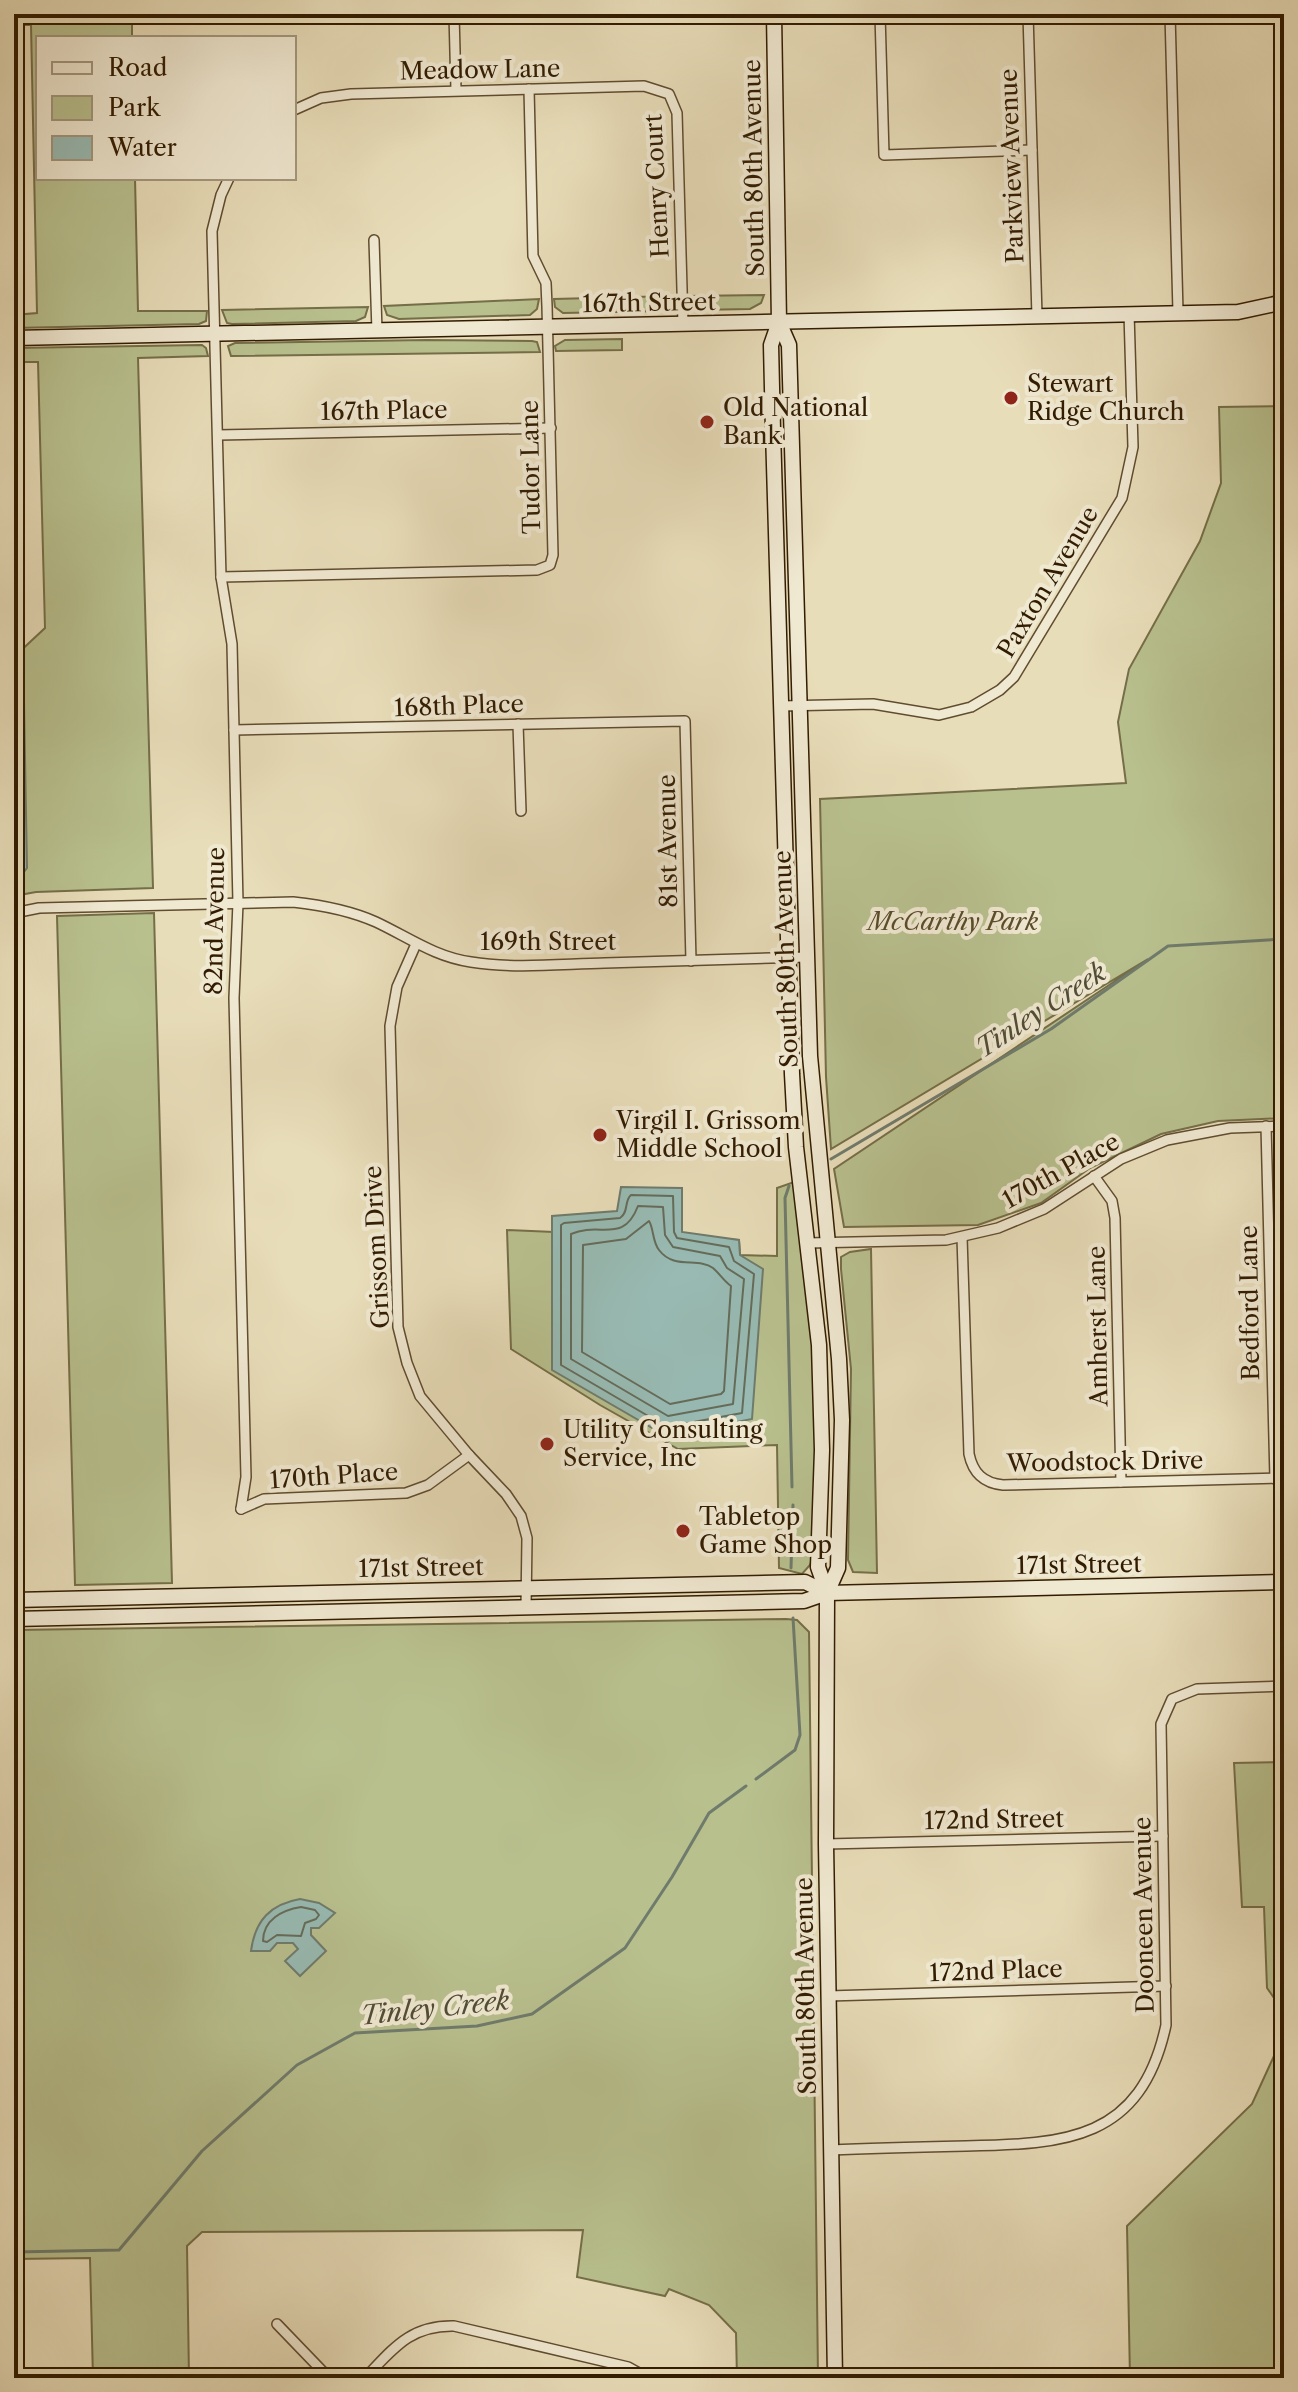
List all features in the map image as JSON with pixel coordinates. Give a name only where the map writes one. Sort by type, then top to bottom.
[{"type":"street","points":[[454,14],[456,90]]},
{"type":"street","name":"South 80th Avenue","points":[[774,14],[779,322],[771,345],[788,957],[796,1147],[819,1345],[822,1450],[818,1567],[827,1593],[826,1844],[835,2378]]},
{"type":"street","points":[[880,14],[884,155],[1032,150]]},
{"type":"street","name":"Parkview Avenue","points":[[1028,14],[1037,316]]},
{"type":"street","points":[[1170,14],[1178,312]]},
{"type":"street","name":"Meadow Lane","points":[[296,109],[321,98],[351,94],[644,86],[669,94]]},
{"type":"street","name":"Tudor Lane","points":[[221,577],[537,570],[547,567],[553,555],[548,327],[546,283],[533,256],[529,89]]},
{"type":"street","name":"Henry Court","points":[[669,94],[677,113],[683,324]]},
{"type":"street","points":[[215,334],[212,231],[228,180]]},
{"type":"street","points":[[374,240],[377,331]]},
{"type":"street","name":"167th Street","points":[[14,338],[1238,312],[1284,302]]},
{"type":"street","name":"Paxton Avenue","points":[[781,706],[873,704],[939,715],[971,707],[1000,690],[1014,677],[1122,498],[1133,447],[1129,313]]},
{"type":"street","name":"South 80th Avenue","points":[[779,322],[789,345],[812,1086],[839,1359],[842,1420],[838,1568],[827,1593]]},
{"type":"street","name":"82nd Avenue","points":[[215,334],[221,577],[232,644],[238,903],[234,998],[246,1477],[241,1509]]},
{"type":"street","name":"167th Place","points":[[218,435],[551,428]]},
{"type":"street","name":"168th Place","points":[[234,730],[685,721]]},
{"type":"street","name":"81st Avenue","points":[[685,721],[691,961]]},
{"type":"street","points":[[518,724],[521,811]]},
{"type":"street","name":"169th Street","points":[[14,913],[39,908],[293,902],[321,905],[376,922],[416,944],[453,959],[502,965],[807,957]]},
{"type":"street","name":"Grissom Drive","points":[[416,944],[397,987],[390,1026],[398,1327],[420,1396],[506,1494],[521,1516],[527,1538],[526,1607]]},
{"type":"street","name":"Bedford Lane","points":[[1266,1126],[1279,1479]]},
{"type":"street","name":"170th Place","points":[[808,1243],[919,1242],[962,1237],[998,1228],[1044,1209],[1121,1159],[1167,1140],[1212,1130],[1284,1126]]},
{"type":"street","name":"Amherst Lane","points":[[1094,1176],[1112,1201],[1115,1218],[1121,1482]]},
{"type":"street","name":"Woodstock Drive","points":[[962,1237],[969,1454],[974,1471],[988,1482],[1279,1479]]},
{"type":"street","name":"170th Place","points":[[241,1509],[264,1499],[394,1496],[428,1485],[469,1455]]},
{"type":"street","name":"171st Street","points":[[14,1600],[805,1582],[827,1593]]},
{"type":"street","name":"171st Street","points":[[14,1619],[804,1601],[827,1593],[1284,1582]]},
{"type":"street","name":"Dooneen Avenue","points":[[831,2150],[1036,2144],[1072,2138],[1094,2129],[1130,2101],[1155,2064],[1166,2025],[1161,1724],[1172,1699],[1197,1689],[1284,1686]]},
{"type":"street","name":"172nd Street","points":[[826,1844],[1163,1836]]},
{"type":"street","name":"172nd Place","points":[[828,1996],[1166,1986]]},
{"type":"street","points":[[277,2324],[329,2378]]},
{"type":"street","points":[[365,2378],[411,2334],[440,2325],[628,2367],[648,2378]]},
{"type":"street","points":[[14,2363],[16,2378]]},
{"type":"green space","points":[[14,14],[139,14],[132,22],[132,36],[36,36],[36,180],[135,180],[138,311],[207,311],[206,321],[199,324],[14,328],[14,315],[37,313],[31,25],[14,25]]},
{"type":"green space","points":[[764,295],[761,303],[750,309],[696,310],[689,304],[688,296]]},
{"type":"green space","points":[[673,296],[672,309],[667,311],[563,313],[555,307],[554,299]]},
{"type":"green space","points":[[539,299],[537,309],[530,315],[399,319],[387,315],[384,306]]},
{"type":"green space","points":[[368,307],[365,317],[356,321],[232,324],[227,323],[222,310]]},
{"type":"green space","points":[[622,339],[622,350],[556,351],[555,346],[565,340]]},
{"type":"green space","points":[[532,341],[537,342],[540,352],[231,356],[228,346],[235,343]]},
{"type":"green space","points":[[202,345],[208,356],[138,358],[153,888],[36,892],[14,896],[14,657],[45,628],[38,362],[14,362],[14,348]]},
{"type":"green space","name":"McCarthy Park","points":[[1284,406],[1284,504],[1281,521],[1284,524],[1284,1118],[1218,1121],[1161,1134],[1090,1168],[1041,1203],[978,1225],[844,1227],[834,1169],[1148,959],[831,1149],[826,1077],[820,799],[1126,783],[1118,722],[1129,669],[1200,541],[1221,483],[1219,407]]},
{"type":"green space","points":[[154,913],[172,1583],[75,1585],[57,916]]},
{"type":"green space","points":[[794,1182],[816,1352],[815,1550],[810,1565],[802,1574],[779,1568],[777,1445],[678,1449],[511,1349],[507,1230],[739,1240],[740,1255],[777,1256],[777,1188]]},
{"type":"green space","points":[[871,1249],[877,1573],[853,1572],[848,1560],[851,1369],[841,1269],[841,1257],[850,1252]]},
{"type":"green space","points":[[797,1620],[809,1632],[818,2378],[737,2378],[736,2333],[709,2305],[669,2289],[665,2296],[577,2277],[583,2230],[202,2232],[187,2246],[189,2378],[93,2378],[90,2258],[14,2259],[14,1630]]},
{"type":"green space","points":[[1284,1762],[1284,2012],[1267,1988],[1264,1907],[1242,1907],[1234,1763]]},
{"type":"green space","points":[[1284,2034],[1284,2378],[1130,2378],[1127,2226],[1252,2104]]},
{"type":"water","points":[[14,693],[22,693],[24,702],[27,868],[14,875]]},
{"type":"water","points":[[621,1187],[682,1188],[682,1232],[739,1240],[740,1255],[763,1269],[752,1419],[666,1436],[552,1370],[552,1216],[617,1211]]},
{"type":"water","points":[[300,1899],[319,1903],[335,1913],[319,1928],[311,1928],[311,1935],[326,1951],[300,1976],[285,1961],[298,1949],[293,1943],[277,1943],[270,1951],[251,1951],[256,1930],[266,1915],[281,1905]]},
{"type":"waterway","name":"Tinley Creek","points":[[831,1159],[1051,1029],[1168,946],[1284,939]]},
{"type":"waterway","name":"Tinley Creek","points":[[789,1186],[785,1198],[792,1487]]},
{"type":"waterway","name":"Tinley Creek","points":[[791,1568],[793,1505]]},
{"type":"waterway","name":"Tinley Creek","points":[[756,1779],[795,1750],[800,1735],[793,1618]]},
{"type":"waterway","name":"Tinley Creek","points":[[14,2252],[119,2250],[202,2151],[297,2065],[355,2033],[477,2026],[532,2014],[625,1948],[709,1813],[746,1786]]},
{"type":"place","name":"Stewart Ridge Church","points":[[1011,398]]},
{"type":"place","name":"Old National Bank","points":[[707,422]]},
{"type":"place","name":"Virgil I. Grissom Middle School","points":[[600,1135]]},
{"type":"place","name":"Utility Consulting Service, Inc","points":[[547,1444]]},
{"type":"place","name":"Tabletop Game Shop","points":[[683,1531]]}]
